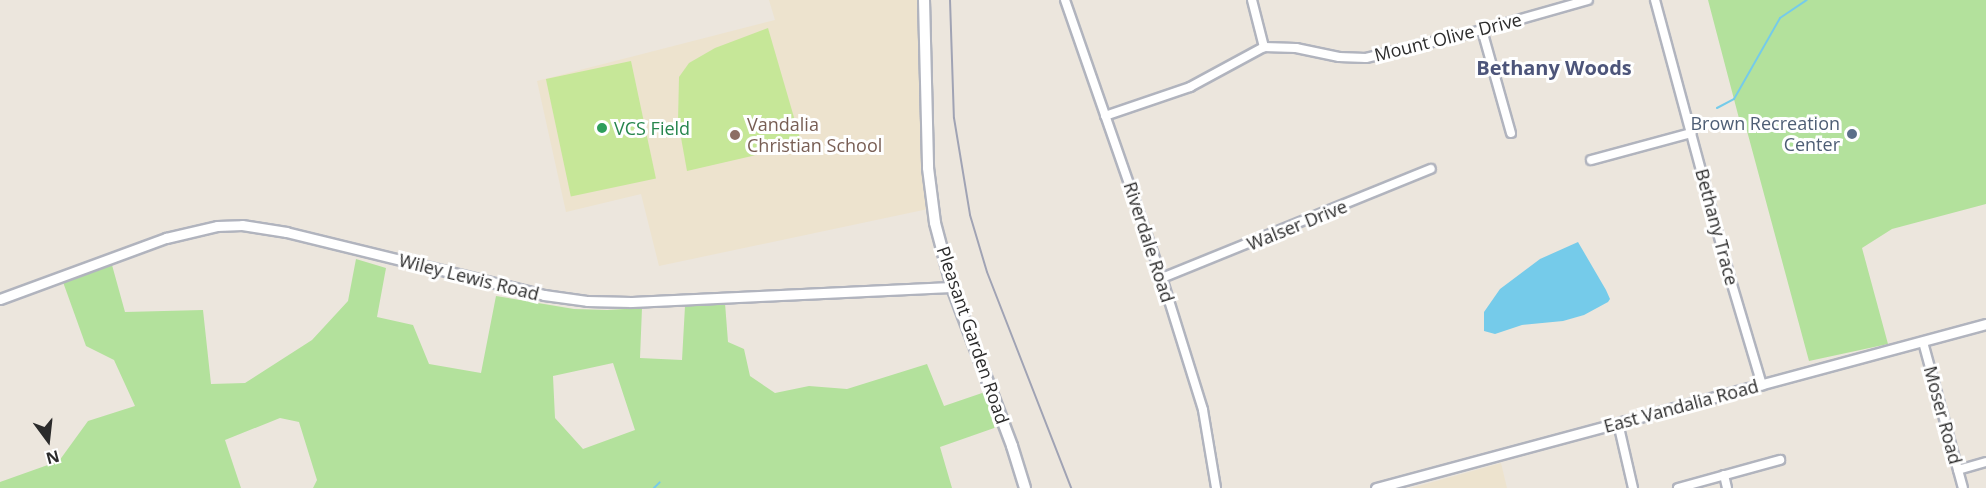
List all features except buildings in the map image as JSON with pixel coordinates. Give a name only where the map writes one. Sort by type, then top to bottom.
[{"type":"main road","name":"Pleasant Garden Road","points":[[924,0],[931,196],[935,223],[952,287],[1012,446],[1025,488]]},
{"type":"street","name":"Riverdale Road","points":[[1065,0],[1162,278],[1203,410],[1216,488]]},
{"type":"street","points":[[1105,116],[1190,87],[1264,47],[1252,0]]},
{"type":"street","name":"Mount Olive Drive","points":[[1264,47],[1296,48],[1339,57],[1366,58],[1482,30],[1588,0]]},
{"type":"street","name":"Bethany Trace","points":[[1655,0],[1762,385]]},
{"type":"street","points":[[1482,30],[1511,134]]},
{"type":"street","points":[[1591,160],[1691,133]]},
{"type":"street","name":"Walser Drive","points":[[1162,278],[1431,169]]},
{"type":"street","name":"Wiley Lewis Road","points":[[0,299],[58,275],[174,236],[217,226],[242,225],[286,232],[544,295],[586,301],[628,302],[952,287]]},
{"type":"street","name":"East Vandalia Road","points":[[1376,488],[1986,324]]},
{"type":"street","name":"Moser Road","points":[[1923,342],[1963,488]]},
{"type":"street","points":[[1618,423],[1633,488]]},
{"type":"street","points":[[1678,488],[1780,460]]},
{"type":"street","points":[[1958,470],[1986,462]]},
{"type":"street","points":[[1724,475],[1727,488]]},
{"type":"shaded area","name":"Vandalia Christian School","points":[[769,0],[919,0],[920,101],[928,209],[659,266],[641,194],[566,212],[537,81],[775,20]]},
{"type":"shaded area","points":[[1501,463],[1507,488],[1411,488]]},
{"type":"green space","points":[[1708,0],[1986,0],[1986,204],[1892,229],[1862,248],[1888,344],[1809,361],[1747,131],[1741,126]]},
{"type":"green space","points":[[768,28],[800,138],[796,142],[752,156],[687,171],[678,121],[679,77],[689,63],[715,48]]},
{"type":"green space","name":"VCS Field","points":[[631,61],[656,178],[571,196],[546,79]]},
{"type":"green space","points":[[356,259],[386,268],[377,317],[413,325],[429,364],[481,373],[496,296],[574,309],[642,308],[640,358],[682,360],[685,306],[725,303],[728,342],[744,349],[750,376],[775,393],[809,386],[847,389],[927,364],[944,406],[985,392],[997,427],[940,447],[952,488],[313,488],[317,480],[299,422],[280,418],[225,440],[241,488],[0,488],[0,482],[59,461],[88,421],[135,406],[114,360],[86,346],[63,282],[112,265],[125,312],[203,310],[211,384],[245,383],[312,340],[348,301]],"holes":[[[613,363],[635,430],[583,449],[555,418],[553,376]]]},
{"type":"water","points":[[1578,242],[1606,290],[1610,299],[1608,302],[1584,315],[1563,321],[1522,325],[1495,334],[1484,331],[1484,312],[1500,289],[1540,259]]},
{"type":"waterway","points":[[1717,108],[1734,99],[1780,18],[1807,0]]},
{"type":"waterway","points":[[654,488],[660,482]]},
{"type":"railway","points":[[950,0],[954,118],[970,215],[987,272],[1071,488]]},
{"type":"place","name":"VCS Field","points":[[602,128]]},
{"type":"place","name":"Brown Recreation Center","points":[[1852,134]]},
{"type":"place","name":"Vandalia Christian School","points":[[735,135]]},
{"type":"district","name":"Bethany Woods","points":[[1554,67]]}]
